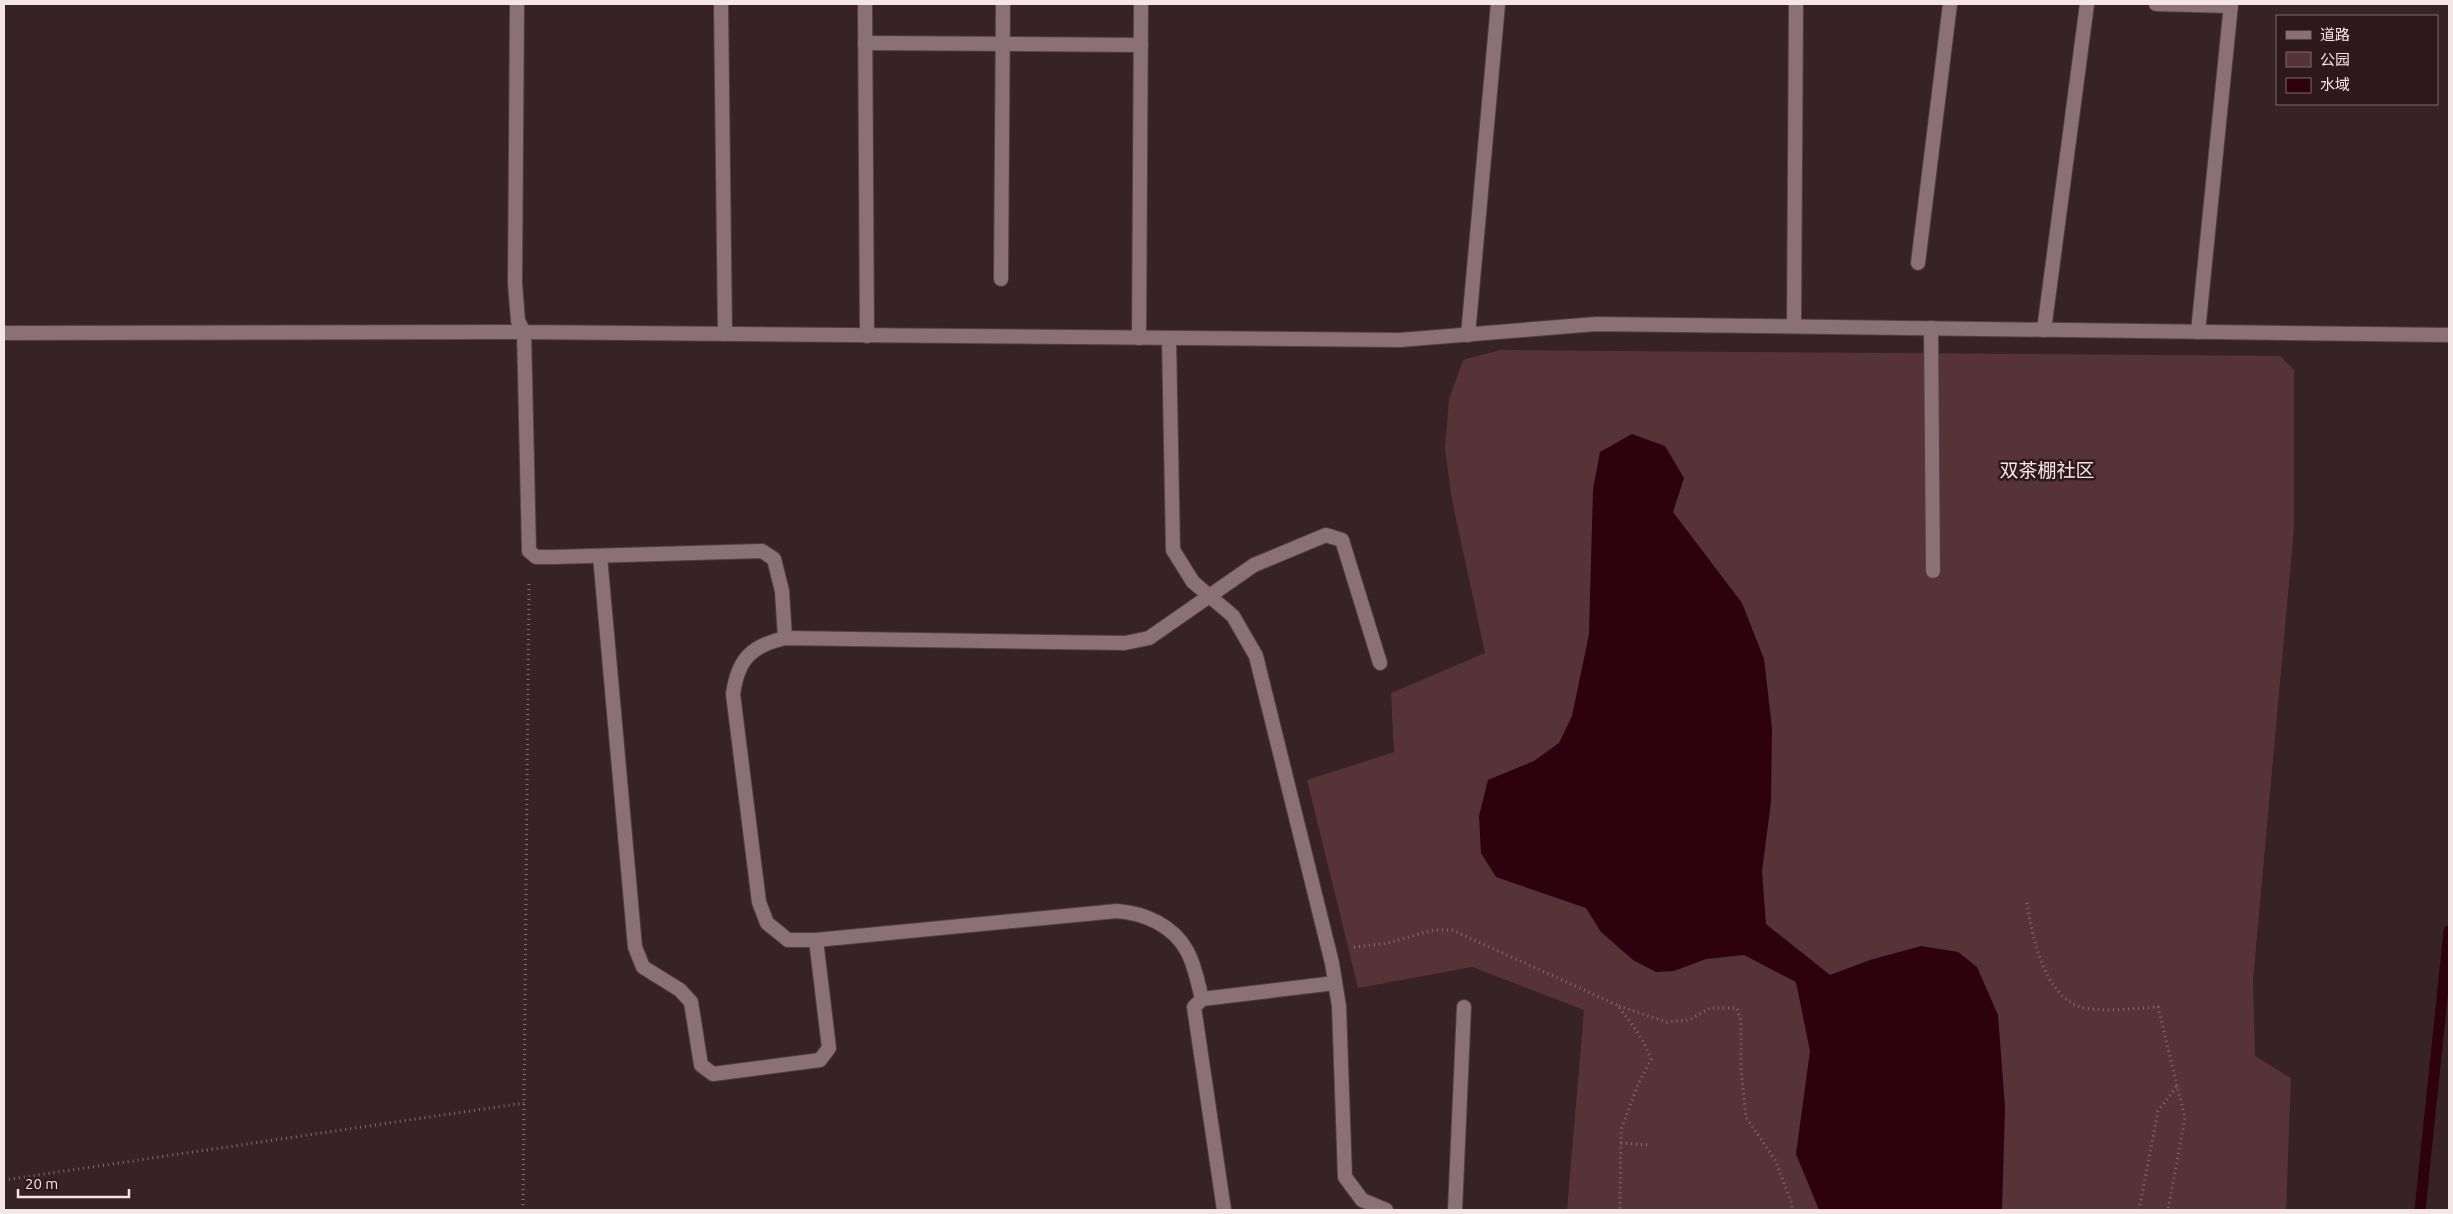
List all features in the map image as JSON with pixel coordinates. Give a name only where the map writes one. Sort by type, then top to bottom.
[{"type":"street","points":[[518,4],[516,282],[518,321],[524,332],[529,551],[536,557],[762,551],[774,559],[782,591],[785,638]]},
{"type":"street","points":[[721,4],[725,334]]},
{"type":"street","points":[[865,4],[867,336]]},
{"type":"street","points":[[1001,279],[1004,4]]},
{"type":"street","points":[[1139,338],[1141,4]]},
{"type":"street","points":[[1468,335],[1498,4]]},
{"type":"street","points":[[1794,326],[1796,4]]},
{"type":"street","points":[[1918,264],[1950,4]]},
{"type":"street","points":[[2044,330],[2087,4]]},
{"type":"street","points":[[2156,4],[2231,5],[2198,332]]},
{"type":"street","points":[[865,43],[1141,45]]},
{"type":"street","points":[[4,333],[524,332],[1400,340],[1596,324],[2449,335]]},
{"type":"street","points":[[1931,328],[1933,572]]},
{"type":"street","points":[[1169,338],[1173,550],[1193,582],[1233,616],[1256,656],[1329,950],[1339,1006],[1345,1177],[1362,1200],[1386,1210]]},
{"type":"street","points":[[1202,999],[1188,952],[1176,935],[1160,924],[1137,913],[1117,911],[816,940],[788,940],[767,923],[759,902],[732,694],[736,675],[742,663],[754,650],[767,642],[785,638],[1125,643],[1149,638],[1254,565],[1326,535],[1342,540],[1380,663]]},
{"type":"street","points":[[600,556],[634,947],[643,967],[680,990],[691,1002],[701,1066],[713,1074],[820,1060],[829,1048],[816,940]]},
{"type":"street","points":[[1224,1210],[1194,1007],[1202,999],[1335,983]]},
{"type":"street","points":[[1455,1210],[1464,1007]]},
{"type":"path","points":[[523,1210],[529,551]]},
{"type":"path","points":[[2027,903],[2033,941],[2043,968],[2065,999],[2082,1008],[2158,1007],[2185,1118],[2168,1210]]},
{"type":"path","points":[[1329,950],[1388,943],[1433,930],[1452,930],[1617,1005],[1667,1022],[1689,1020],[1710,1008],[1737,1008],[1741,1022],[1741,1069],[1746,1117],[1774,1160],[1792,1204],[1792,1210]]},
{"type":"path","points":[[1617,1005],[1631,1022],[1646,1046],[1651,1059],[1637,1087],[1621,1130],[1620,1210]]},
{"type":"path","points":[[2139,1210],[2158,1111],[2177,1086]]},
{"type":"path","points":[[4,1180],[524,1103]]},
{"type":"path","points":[[1621,1143],[1651,1145]]},
{"type":"green space","points":[[1500,350],[2280,356],[2294,370],[2294,528],[2253,980],[2255,1056],[2291,1078],[2286,1210],[1567,1210],[1584,1010],[1472,967],[1358,988],[1307,780],[1394,752],[1391,693],[1485,653],[1452,500],[1445,449],[1449,399],[1463,360]]},
{"type":"water","points":[[1632,434],[1665,446],[1684,478],[1673,512],[1742,603],[1764,659],[1772,728],[1771,802],[1762,871],[1766,924],[1830,975],[1870,960],[1921,946],[1958,952],[1977,967],[1998,1015],[2005,1107],[2002,1210],[1819,1210],[1796,1154],[1810,1051],[1796,982],[1744,955],[1706,959],[1674,971],[1656,972],[1633,960],[1601,932],[1586,908],[1496,877],[1481,853],[1479,816],[1488,780],[1534,761],[1559,743],[1572,716],[1589,634],[1593,489],[1600,452]]},
{"type":"waterway","points":[[2420,1210],[2449,931]]},
{"type":"district","name":"双茶棚社区","points":[[2047,470]]}]
